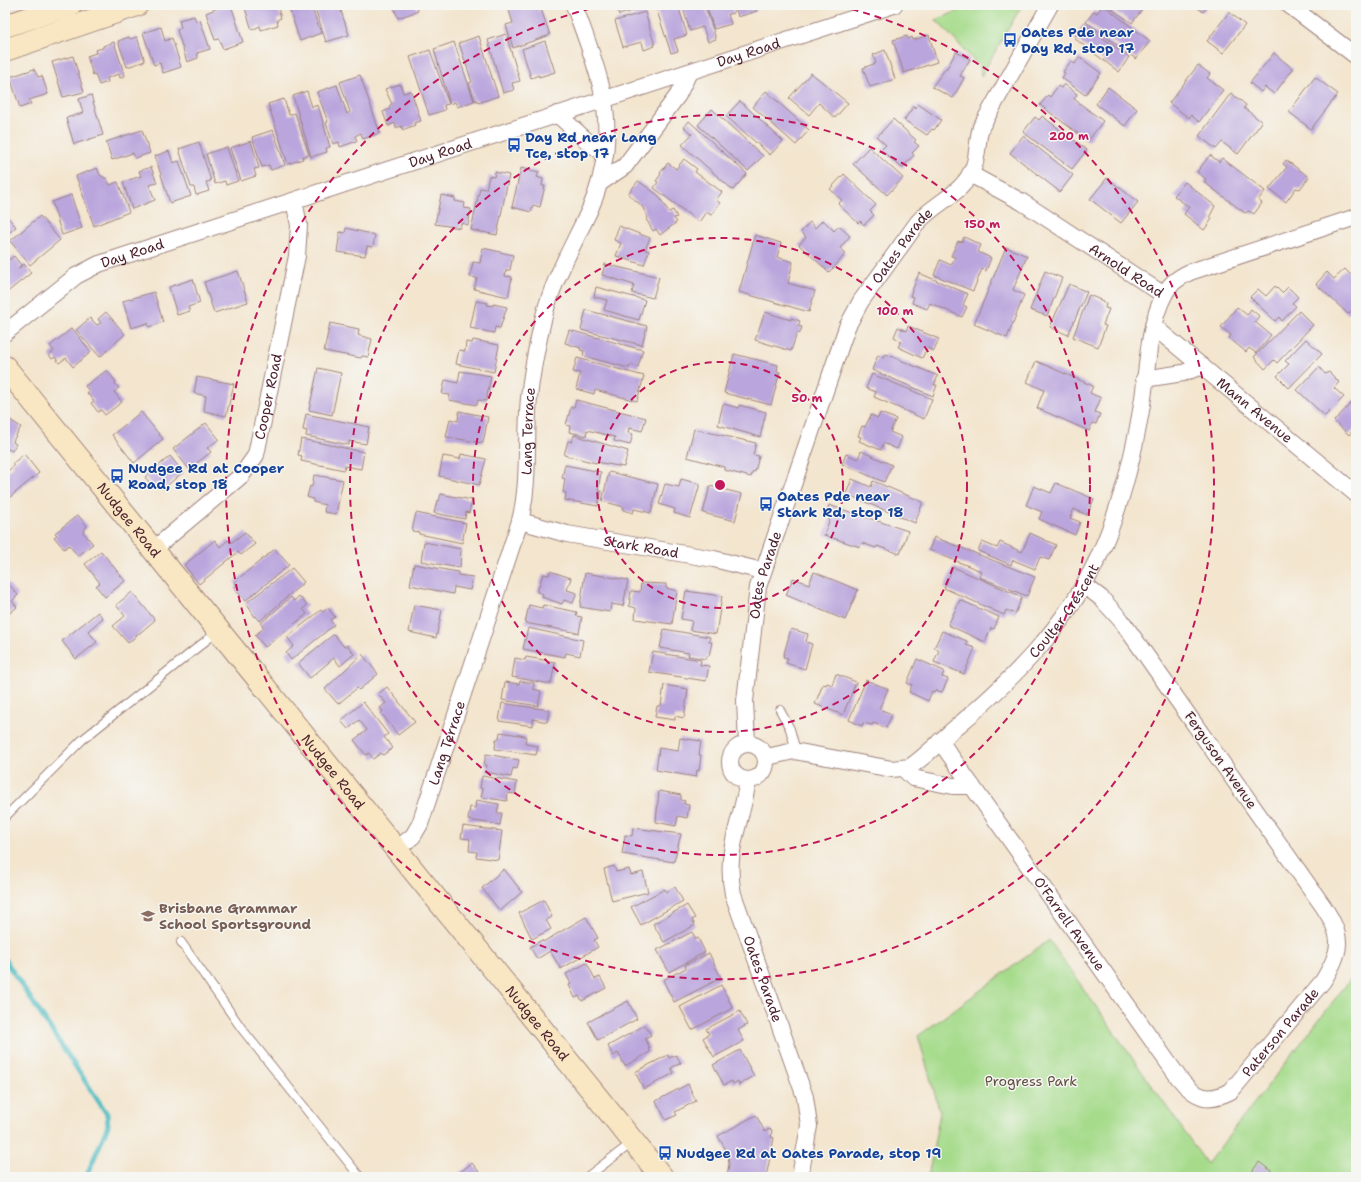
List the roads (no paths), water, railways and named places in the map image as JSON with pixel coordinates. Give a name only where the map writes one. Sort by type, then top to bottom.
[{"type":"main road","points":[[5,26],[70,5]]},
{"type":"main road","points":[[5,50],[137,5]]},
{"type":"main road","name":"Nudgee Road","points":[[5,367],[662,1177]]},
{"type":"street","name":"Lang Terrace","points":[[397,849],[413,836],[420,824],[520,521],[527,483],[528,412],[530,390],[543,319],[566,256],[589,211],[600,182],[606,139],[604,100],[574,5]]},
{"type":"street","name":"Day Road","points":[[5,333],[65,284],[88,269],[557,114],[894,5]]},
{"type":"street","name":"Oates Parade","points":[[747,743],[744,701],[755,603],[762,571],[842,341],[853,314],[918,222],[929,210],[958,191],[970,174],[975,162],[978,136],[981,127],[1050,5]]},
{"type":"street","points":[[1295,7],[1356,56]]},
{"type":"street","points":[[600,182],[625,166],[678,95],[689,72]]},
{"type":"street","points":[[557,114],[586,140],[605,154]]},
{"type":"street","name":"Arnold Road","points":[[970,174],[1022,202],[1164,295],[1179,277],[1190,272],[1356,217]]},
{"type":"street","name":"Cooper Road","points":[[154,549],[242,475],[256,455],[298,256],[299,225],[294,201]]},
{"type":"street","name":"Coulter Crescent","points":[[767,757],[784,752],[796,751],[892,769],[903,768],[916,763],[998,692],[1026,663],[1084,585],[1099,556],[1122,491],[1139,420],[1144,379],[1154,326],[1164,295]]},
{"type":"street","name":"Mann Avenue","points":[[1154,326],[1356,494]]},
{"type":"street","points":[[1144,379],[1183,373],[1202,366]]},
{"type":"street","name":"Stark Road","points":[[520,521],[567,534],[714,559],[762,571]]},
{"type":"street","name":"Ferguson Avenue","points":[[1084,585],[1110,606],[1121,620],[1319,899],[1336,927],[1339,948]]},
{"type":"street","name":"O'Farrell Avenue","points":[[940,741],[1179,1078],[1193,1093],[1206,1098]]},
{"type":"street","points":[[747,743],[757,745],[765,752],[767,757],[767,763],[763,773],[754,780],[748,780],[736,776],[730,765],[732,753],[740,745],[747,743]]},
{"type":"street","points":[[903,768],[913,778],[953,786],[972,786]]},
{"type":"street","name":"Oates Parade","points":[[748,780],[732,849],[729,871],[730,882],[808,1108],[809,1126],[800,1177]]},
{"type":"street","name":"Paterson Parade","points":[[1206,1098],[1223,1095],[1231,1091],[1239,1082],[1323,981],[1332,967],[1339,948]]},
{"type":"lane","points":[[5,817],[82,740],[219,630]]},
{"type":"lane","points":[[780,710],[790,729],[796,751]]},
{"type":"lane","points":[[181,942],[242,1029],[360,1177]]},
{"type":"lane","points":[[587,1177],[634,1142]]},
{"type":"waterway","points":[[5,960],[107,1114],[108,1126],[86,1177]]},
{"type":"place","name":"Oates Pde near Day Rd, stop 17","points":[[1010,40]]},
{"type":"place","name":"Day Rd near Lang Tce, stop 17","points":[[514,145]]},
{"type":"place","name":"Nudgee Rd at Cooper Road, stop 18","points":[[117,476]]},
{"type":"place","name":"Oates Pde near Stark Rd, stop 18","points":[[766,504]]},
{"type":"place","name":"Brisbane Grammar School Sportsground","points":[[148,916]]},
{"type":"place","name":"Nudgee Rd at Oates Parade, stop 19","points":[[665,1153]]},
{"type":"park label","name":"Progress Park","points":[[1031,1081]]}]
